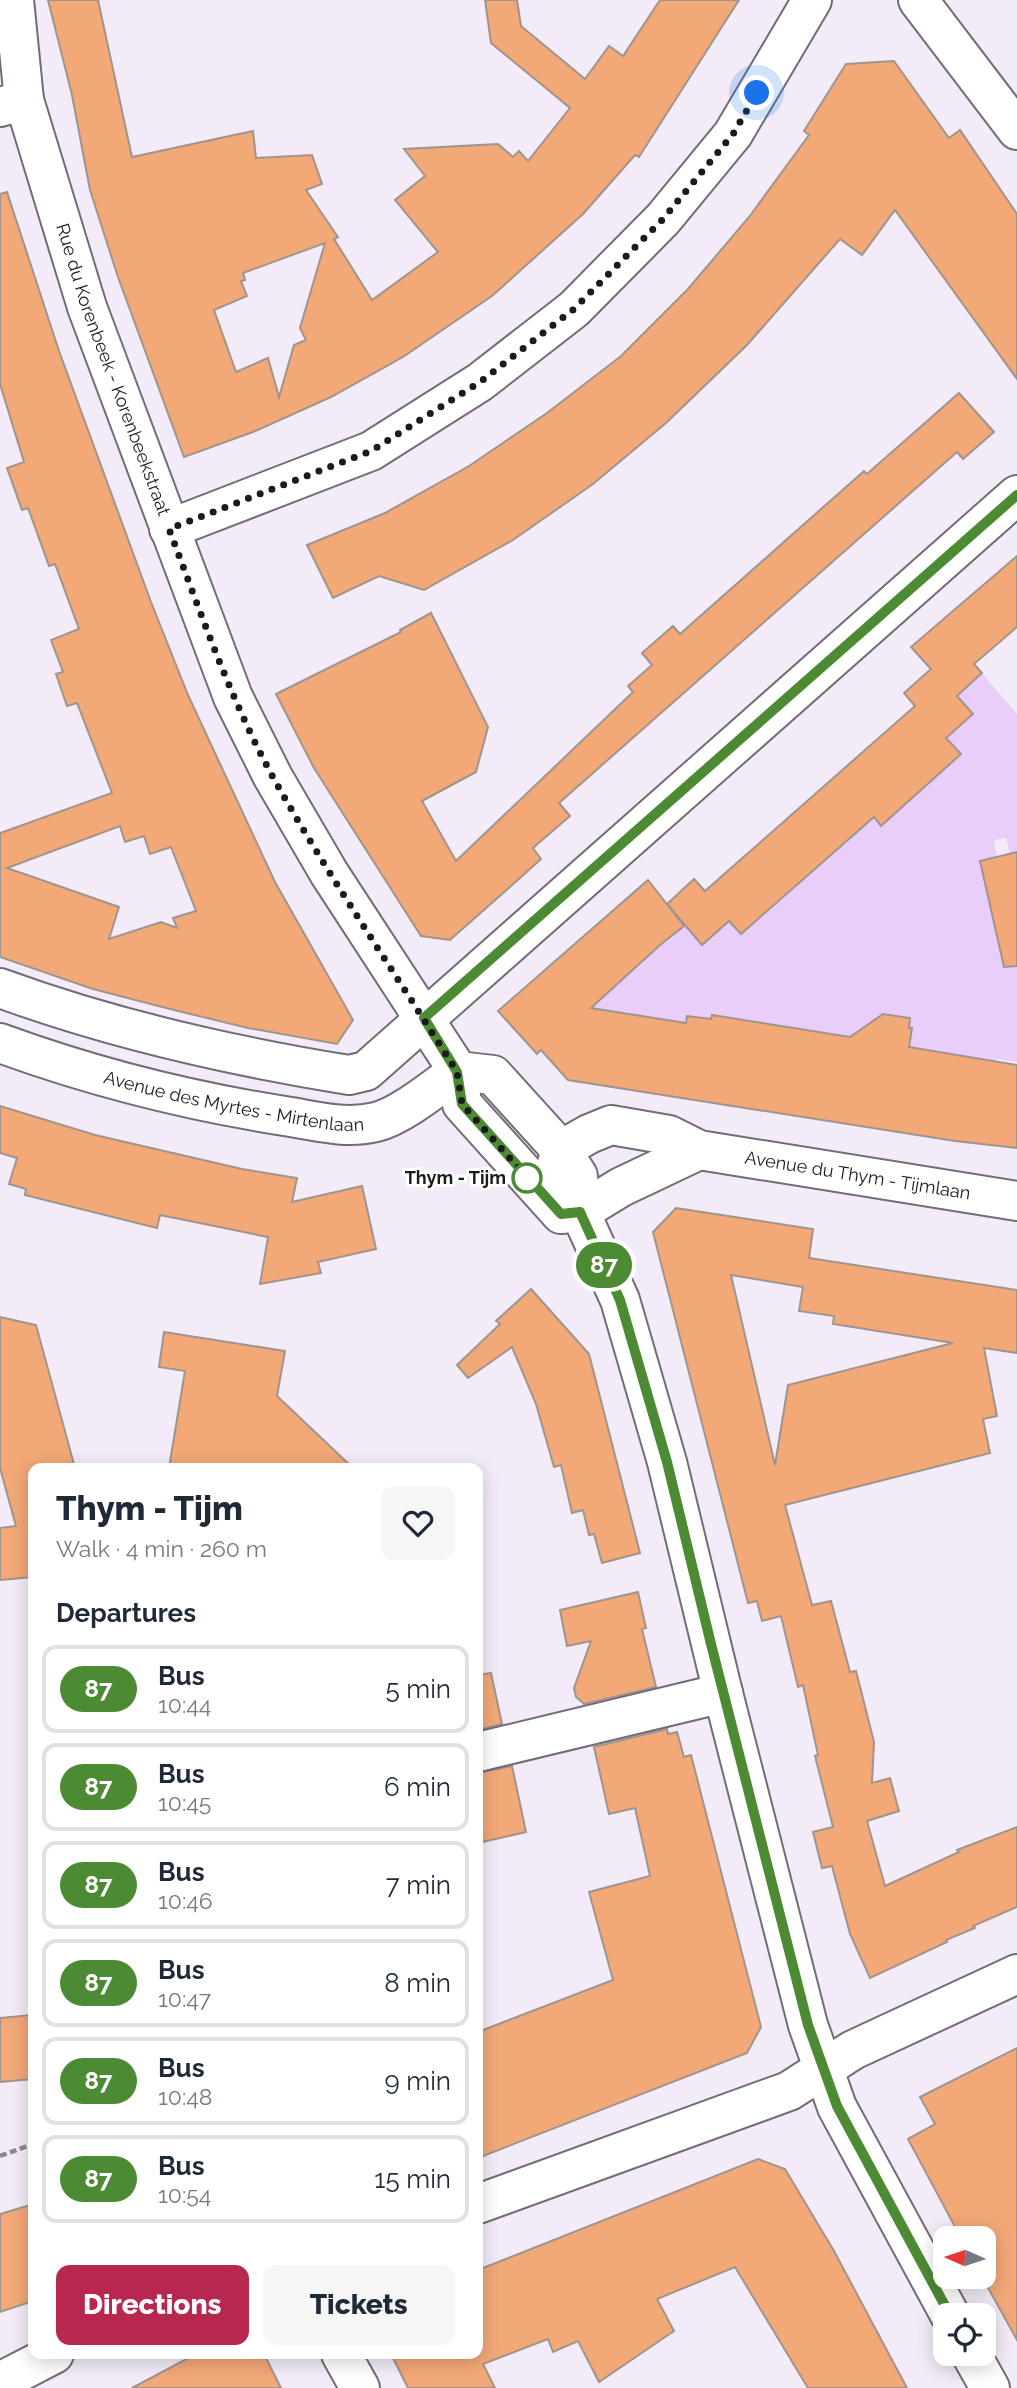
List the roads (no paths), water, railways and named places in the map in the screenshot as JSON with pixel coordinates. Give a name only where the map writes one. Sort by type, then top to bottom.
[{"type":"street","name":"Rue du Korenbeek - Korenbeekstraat","points":[[14,0],[12,103],[233,697],[273,777],[329,873],[457,1072],[462,1104],[563,1206],[620,1300],[667,1462],[808,2025],[837,2106],[944,2303]]},
{"type":"street","points":[[169,529],[371,451],[480,382],[574,309],[663,219],[733,134],[813,0]]},
{"type":"street","points":[[918,0],[1017,130]]},
{"type":"street","points":[[0,988],[102,1021],[221,1051],[349,1075],[366,1071],[1017,495]]},
{"type":"street","name":"Avenue des Myrtes - Mirtenlaan","points":[[0,1043],[90,1073],[175,1094],[266,1113],[349,1126],[379,1121],[414,1102],[457,1072]]},
{"type":"street","points":[[457,1072],[493,1075],[561,1150],[563,1206],[621,1187],[699,1150]]},
{"type":"street","name":"Avenue du Thym - Tijmlaan","points":[[561,1150],[611,1125],[669,1135],[699,1150],[1017,1201]]},
{"type":"street","points":[[483,1751],[723,1693]]},
{"type":"street","points":[[483,2201],[789,2091],[852,2050],[1017,1974]]},
{"type":"street","points":[[0,2382],[44,2359]]},
{"type":"street","points":[[344,2359],[360,2388]]},
{"type":"street","points":[[978,2366],[990,2388]]},
{"type":"place","name":"Thym - Tijm","points":[[527,1178]]}]
